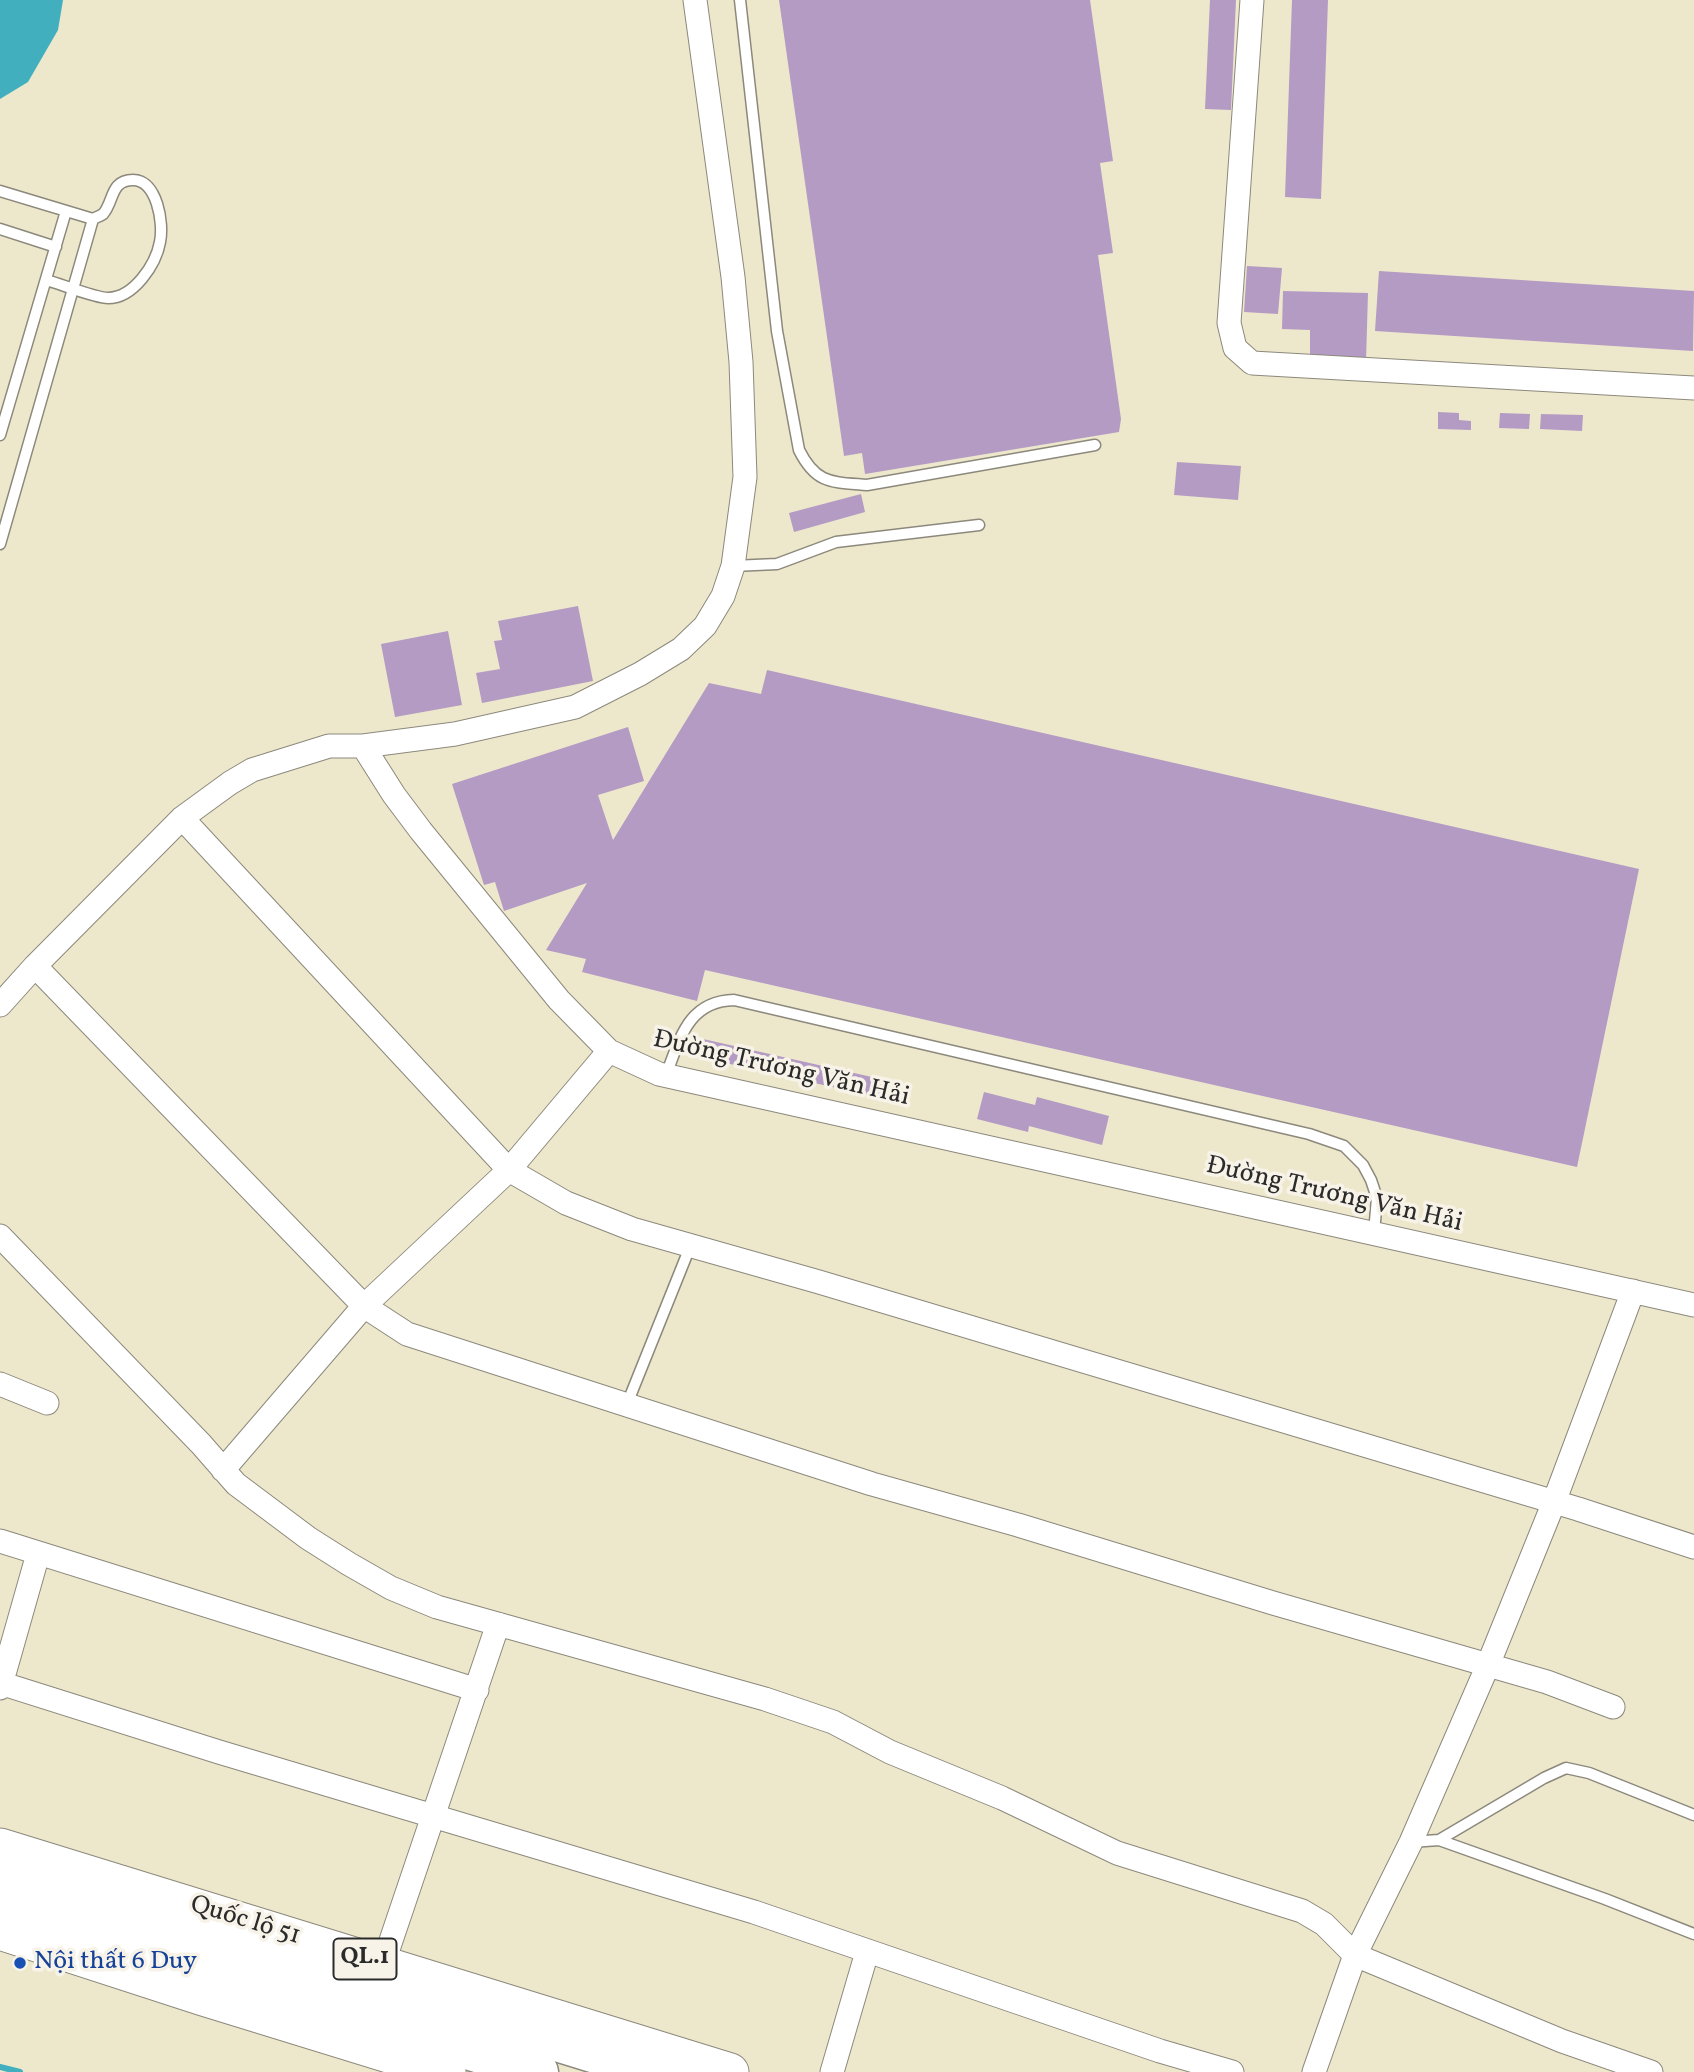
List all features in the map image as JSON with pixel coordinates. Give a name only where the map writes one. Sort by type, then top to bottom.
[{"type":"highway","name":"Quốc lộ 51","points":[[0,1870],[379,1975],[654,2072]]},
{"type":"highway","name":"QL.1","points":[[0,1907],[208,1985],[539,2072]]},
{"type":"main road","name":"Quốc lộ 51","points":[[0,1847],[379,1975],[730,2072]]},
{"type":"main road","name":"QL.1","points":[[0,1931],[208,1985],[447,2072]]},
{"type":"street","points":[[0,1005],[181,818],[252,770],[329,746],[363,746],[455,734],[575,707],[640,674],[681,649],[705,626],[723,596],[733,566],[746,477],[741,362],[733,276],[695,0]]},
{"type":"street","points":[[1252,0],[1228,323],[1235,348],[1252,363],[1694,388]]},
{"type":"street","name":"Đường Trương Văn Hải","points":[[363,746],[421,831],[559,1000],[609,1051],[637,1065],[666,1075],[1694,1305]]},
{"type":"street","points":[[181,818],[509,1170],[588,1212],[690,1247],[819,1282],[1553,1502],[1694,1547]]},
{"type":"street","points":[[35,966],[364,1306],[390,1325],[416,1337],[872,1484],[1018,1524],[1273,1603],[1547,1682],[1613,1707]]},
{"type":"street","points":[[223,1469],[364,1306],[509,1170],[609,1051]]},
{"type":"street","points":[[0,1236],[236,1484],[308,1538],[391,1588],[437,1607],[765,1699],[833,1721],[890,1752],[1002,1798],[1117,1853],[1302,1911],[1324,1924],[1355,1955],[1562,2041],[1651,2072]]},
{"type":"street","points":[[1314,2072],[1355,1955],[1410,1842],[1488,1665],[1633,1291]]},
{"type":"street","points":[[0,1384],[47,1404]]},
{"type":"street","points":[[0,1541],[477,1690]]},
{"type":"street","points":[[38,1554],[1,1684],[754,1912],[1160,2051],[1232,2072]]},
{"type":"street","points":[[379,1975],[498,1624]]},
{"type":"street","points":[[832,2072],[867,1952]]},
{"type":"lane","points":[[740,0],[777,331],[799,450],[815,475],[829,482],[867,485],[1095,445]]},
{"type":"lane","points":[[0,191],[93,219],[103,214],[111,194],[121,182],[135,179],[151,187],[155,196],[161,240],[154,262],[140,281],[119,296],[107,299],[46,280]]},
{"type":"lane","points":[[0,435],[66,211]]},
{"type":"lane","points":[[0,544],[93,219]]},
{"type":"lane","points":[[0,229],[56,247]]},
{"type":"lane","points":[[733,566],[777,564],[836,542],[979,525]]},
{"type":"lane","points":[[666,1075],[684,1029],[695,1015],[715,1002],[734,1000],[1309,1134],[1344,1146],[1363,1166],[1371,1180],[1377,1198],[1374,1233]]},
{"type":"lane","points":[[627,1404],[690,1247]]},
{"type":"lane","points":[[1439,1840],[1544,1778],[1566,1768],[1589,1773],[1694,1815]]},
{"type":"lane","points":[[1410,1842],[1439,1840],[1694,1934]]},
{"type":"water","points":[[0,0],[63,0],[58,30],[28,82],[0,99]]},
{"type":"building","points":[[779,0],[1090,0],[1113,161],[1100,163],[1113,253],[1098,255],[1121,419],[1119,432],[865,474],[862,453],[844,456]]},
{"type":"building","points":[[1210,0],[1236,0],[1231,110],[1205,109]]},
{"type":"building","points":[[1292,0],[1328,0],[1321,199],[1285,197]]},
{"type":"building","points":[[1247,266],[1282,268],[1278,314],[1244,312]]},
{"type":"building","points":[[1379,271],[1694,291],[1693,351],[1375,331]]},
{"type":"building","points":[[1283,291],[1368,293],[1366,361],[1310,360],[1310,330],[1282,329]]},
{"type":"building","points":[[1438,412],[1459,413],[1459,420],[1471,421],[1471,430],[1438,429]]},
{"type":"building","points":[[1500,413],[1530,414],[1529,429],[1499,428]]},
{"type":"building","points":[[1541,414],[1583,415],[1582,431],[1540,429]]},
{"type":"building","points":[[1177,462],[1241,466],[1238,500],[1174,495]]},
{"type":"building","points":[[861,494],[865,512],[794,532],[789,513]]},
{"type":"building","points":[[578,606],[593,681],[482,703],[476,673],[500,669],[494,641],[502,640],[498,621]]},
{"type":"building","points":[[448,631],[462,705],[395,717],[381,644]]},
{"type":"building","points":[[767,670],[1639,869],[1577,1167],[705,970],[697,1001],[582,972],[586,959],[546,950],[587,883],[504,911],[495,882],[484,885],[452,784],[628,727],[644,781],[598,795],[613,840],[709,683],[761,694]]},
{"type":"building","points":[[703,1039],[894,1082],[890,1100],[699,1057]]},
{"type":"building","points":[[984,1092],[1035,1105],[1037,1097],[1109,1116],[1102,1145],[1029,1126],[1028,1132],[977,1119]]},
{"type":"waterway","points":[[0,2067],[20,2072]]},
{"type":"place","name":"Nội thất 6 Duy","points":[[20,1963]]}]
